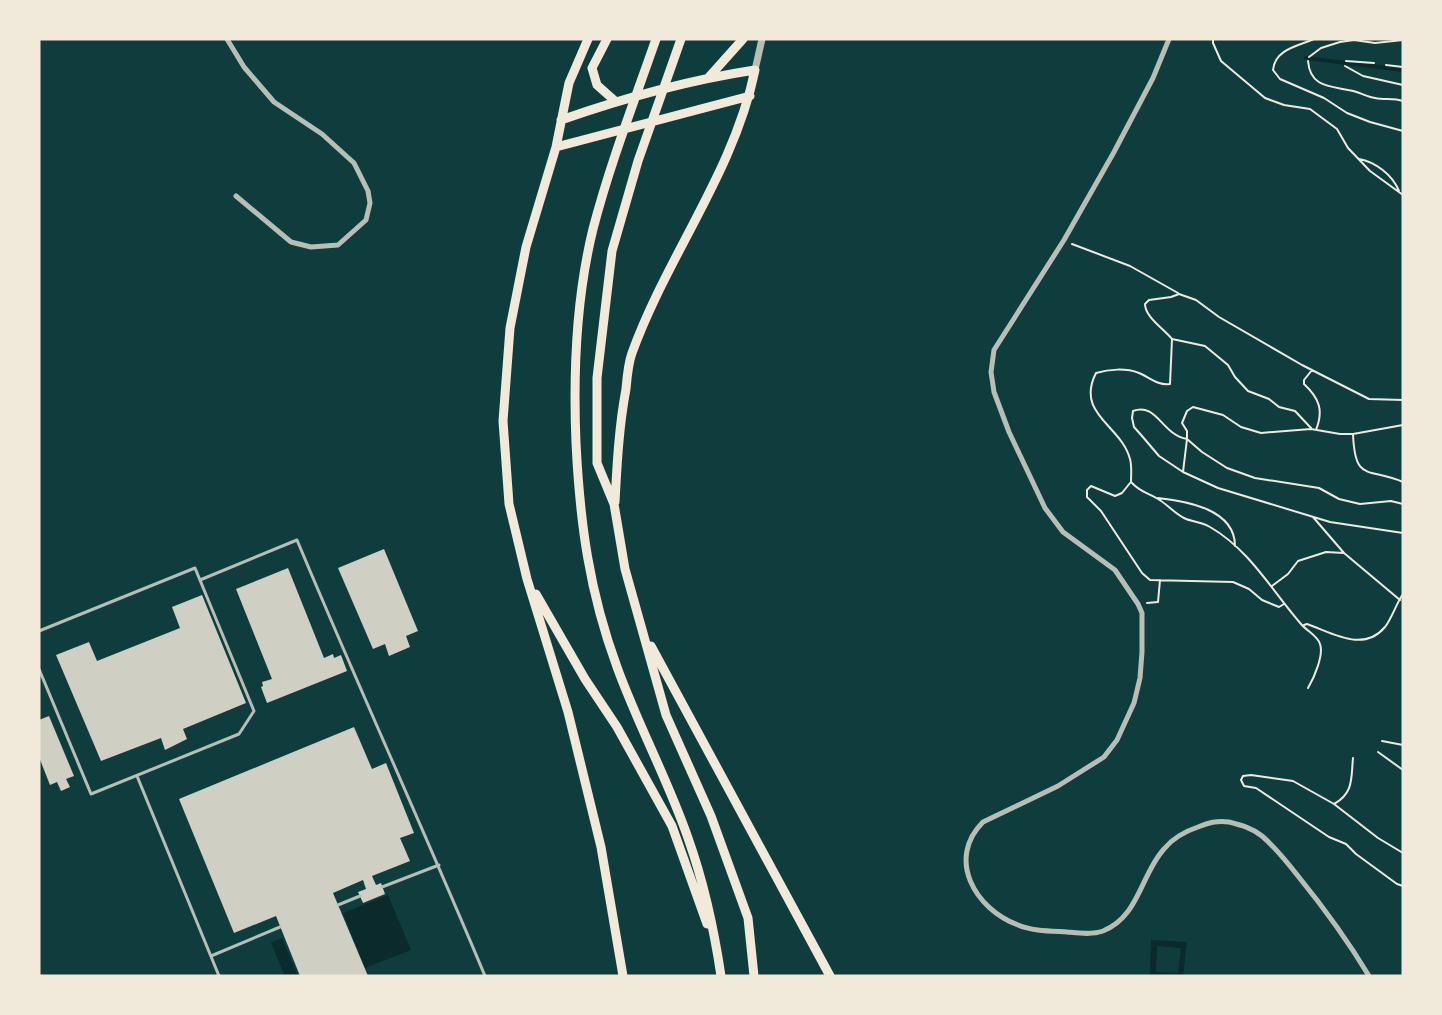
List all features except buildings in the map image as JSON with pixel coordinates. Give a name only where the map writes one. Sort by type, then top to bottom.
[{"type":"main road","points":[[588,39],[568,83],[556,147],[526,247],[510,328],[503,421],[508,504],[527,579],[568,712],[598,836],[623,976]]},
{"type":"main road","points":[[607,39],[592,68],[597,85],[620,100]]},
{"type":"main road","points":[[656,39],[618,144],[593,230],[583,280],[575,363],[574,408],[579,504],[585,551],[601,616],[617,667],[688,837],[701,875],[721,976]]},
{"type":"main road","points":[[681,39],[628,191],[612,251],[597,378],[597,463],[614,504],[625,569],[666,716],[711,816],[748,918],[754,976]]},
{"type":"main road","points":[[709,77],[743,39]]},
{"type":"main road","points":[[561,120],[620,100],[709,77],[755,70],[750,96],[728,154],[655,301],[631,355],[620,423],[614,504]]},
{"type":"main road","points":[[556,147],[750,96]]},
{"type":"main road","points":[[527,579],[585,679],[617,727],[672,826],[718,957]]},
{"type":"main road","points":[[645,636],[831,976]]},
{"type":"street","points":[[227,39],[244,68],[274,102],[322,134],[354,163],[368,191],[370,203],[366,220],[338,245],[311,247],[291,242],[236,196]]},
{"type":"street","points":[[755,70],[762,39]]},
{"type":"street","points":[[1169,39],[1153,78],[1114,152],[1064,240],[994,350],[992,372],[994,392],[1009,432],[1045,508],[1063,532],[1116,570],[1138,604],[1142,614],[1140,678],[1134,703],[1117,740],[1104,757],[1058,786],[983,822],[975,830],[966,862],[969,882],[987,907],[1019,926],[1047,931],[1085,933],[1102,931],[1129,912],[1164,848],[1188,831],[1213,821],[1226,822],[1248,828],[1261,836],[1280,854],[1329,915],[1369,976]]},
{"type":"lane","points":[[200,580],[297,540],[485,976]]},
{"type":"lane","points":[[39,631],[195,568],[254,711],[239,734],[91,794],[39,669]]},
{"type":"lane","points":[[137,776],[219,976]]},
{"type":"lane","points":[[382,887],[439,865]]},
{"type":"lane","points":[[338,905],[360,897]]},
{"type":"lane","points":[[211,956],[280,927]]},
{"type":"path","points":[[1213,39],[1221,61],[1264,98],[1284,105],[1310,109],[1337,129],[1348,148],[1377,176],[1403,195]]},
{"type":"path","points":[[1314,39],[1279,54],[1274,61],[1273,69],[1280,79],[1324,98],[1370,122],[1403,131]]},
{"type":"path","points":[[1309,57],[1321,48],[1340,42],[1354,40],[1375,44],[1403,40]]},
{"type":"path","points":[[1308,61],[1308,70],[1314,80],[1335,89],[1403,101]]},
{"type":"path","points":[[1346,61],[1374,63]]},
{"type":"path","points":[[1386,65],[1403,67]]},
{"type":"path","points":[[1345,66],[1364,76],[1403,85]]},
{"type":"path","points":[[1359,159],[1372,162],[1380,168],[1396,184],[1399,191]]},
{"type":"path","points":[[1064,240],[1130,266],[1179,294],[1196,300],[1219,317],[1302,365],[1369,399],[1403,400]]},
{"type":"path","points":[[1179,294],[1149,300],[1145,304],[1145,309],[1172,339],[1204,346],[1228,365],[1248,391],[1269,399],[1279,407],[1295,411],[1311,429]]},
{"type":"path","points":[[1172,339],[1170,384],[1165,385],[1153,381],[1137,372],[1109,369],[1096,373],[1091,382],[1089,394],[1092,404],[1125,447],[1131,460],[1131,482],[1122,493],[1115,496],[1090,486],[1087,490],[1087,497],[1101,511],[1142,573],[1150,580],[1233,582],[1279,608],[1284,604]]},
{"type":"path","points":[[1312,370],[1304,380],[1304,384],[1318,403],[1321,417],[1316,430]]},
{"type":"path","points":[[1183,472],[1187,431],[1182,423],[1187,411],[1193,407],[1223,415],[1241,427],[1261,433],[1311,429],[1353,434],[1403,425]]},
{"type":"path","points":[[1403,504],[1391,501],[1360,504],[1339,499],[1319,488],[1255,478],[1227,468],[1187,439],[1179,438],[1168,431],[1149,410],[1141,408],[1133,411],[1134,427],[1159,456],[1183,472],[1218,488],[1330,522],[1403,533]]},
{"type":"path","points":[[1353,434],[1354,452],[1361,469],[1403,482]]},
{"type":"path","points":[[1131,482],[1139,490],[1157,498],[1193,503],[1215,514],[1233,531],[1235,546]]},
{"type":"path","points":[[1157,498],[1172,511],[1211,528],[1235,546],[1272,586],[1303,626],[1317,638],[1321,650],[1318,667],[1308,688]]},
{"type":"path","points":[[1314,517],[1344,553],[1400,600]]},
{"type":"path","points":[[1272,586],[1288,574],[1298,561],[1326,552],[1344,553]]},
{"type":"path","points":[[1138,604],[1158,602],[1160,580]]},
{"type":"path","points":[[1303,626],[1307,624],[1362,641],[1371,639],[1386,626],[1403,594]]},
{"type":"path","points":[[1382,741],[1403,745]]},
{"type":"path","points":[[1378,752],[1403,770]]},
{"type":"path","points":[[1334,804],[1345,798],[1351,783],[1353,758]]},
{"type":"path","points":[[1403,852],[1378,838],[1334,804],[1293,781],[1272,780],[1251,775],[1243,776],[1241,780],[1244,786],[1256,788],[1329,837],[1346,844],[1356,854],[1403,886]]},
{"type":"water","points":[[388,895],[411,950],[365,968],[343,913]]},
{"type":"water","points":[[282,938],[298,976],[285,976],[271,943]]},
{"type":"water","points":[[1151,940],[1187,942],[1183,976],[1150,976]],"holes":[[[1157,946],[1181,948],[1178,973],[1156,972]]]},
{"type":"waterway","points":[[1306,58],[1403,70]]}]
